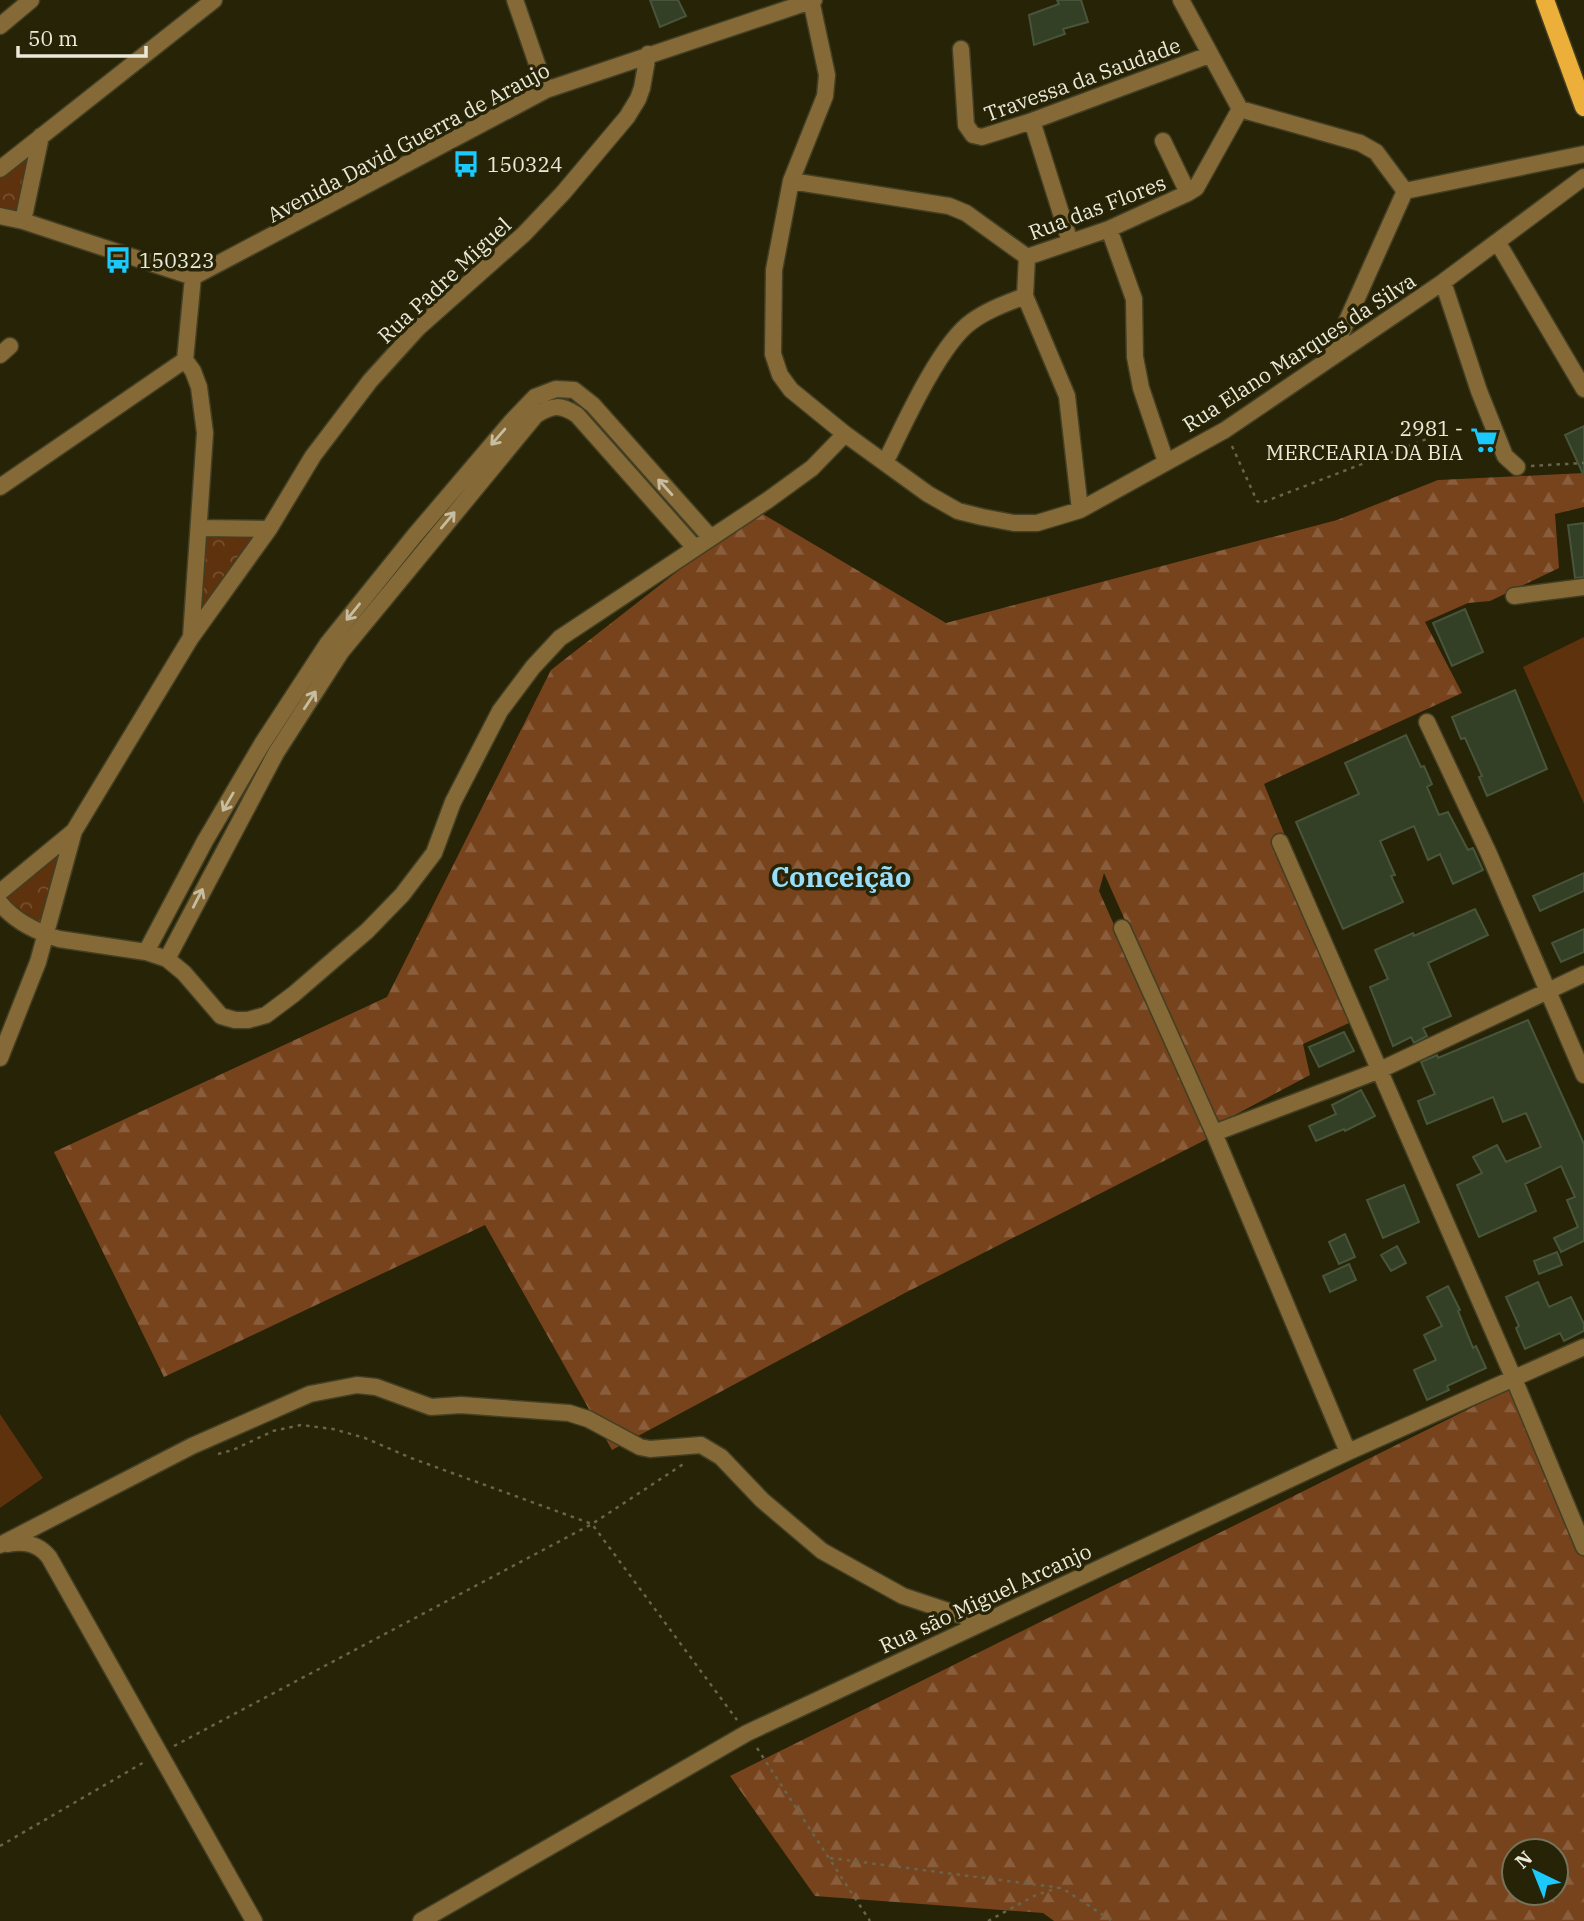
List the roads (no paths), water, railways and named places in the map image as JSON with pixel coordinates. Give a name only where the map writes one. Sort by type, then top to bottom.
[{"type":"main road","points":[[1545,0],[1584,107]]},
{"type":"street","points":[[0,26],[31,0]]},
{"type":"street","points":[[0,169],[214,0]]},
{"type":"street","points":[[515,0],[546,90]]},
{"type":"street","name":"Avenida David Guerra de Araujo","points":[[193,277],[546,90],[812,0]]},
{"type":"street","name":"Rua Elano Marques da Silva","points":[[812,0],[827,75],[825,96],[791,181],[774,270],[773,354],[780,375],[791,390],[928,494],[958,511],[1014,523],[1037,523],[1080,510],[1225,430],[1443,282],[1584,177]]},
{"type":"street","points":[[1181,0],[1240,109],[1360,143],[1377,152],[1405,191]]},
{"type":"street","name":"Travessa da Saudade","points":[[961,50],[966,125],[973,135],[982,137],[1209,55]]},
{"type":"street","name":"Rua Padre Miguel","points":[[74,831],[190,639],[269,528],[313,456],[370,382],[418,328],[524,234],[563,193],[627,117],[642,89],[648,54]]},
{"type":"street","name":"Rua das Flores","points":[[791,181],[949,206],[966,212],[1027,257],[1109,229],[1196,188],[1240,109]]},
{"type":"street","points":[[1032,121],[1070,242]]},
{"type":"street","points":[[23,221],[41,136]]},
{"type":"street","points":[[1163,141],[1188,193]]},
{"type":"street","points":[[1405,191],[1584,154]]},
{"type":"street","points":[[1331,356],[1405,191]]},
{"type":"street","points":[[0,216],[23,221],[193,277],[185,360],[194,371],[199,387],[205,433],[190,639]]},
{"type":"street","points":[[1109,229],[1134,299],[1135,357],[1141,387],[1166,462]]},
{"type":"street","points":[[1498,243],[1584,389]]},
{"type":"street","points":[[1027,257],[1025,296],[1068,396],[1080,510]]},
{"type":"street","points":[[1443,282],[1479,391],[1506,456],[1517,467]]},
{"type":"street","points":[[886,461],[912,408],[960,331],[971,321],[1025,296]]},
{"type":"street","points":[[0,487],[185,360]]},
{"type":"street","points":[[146,952],[205,841],[262,744],[328,643],[446,498],[535,397],[556,389],[573,390],[593,405],[711,538]]},
{"type":"street","points":[[167,959],[276,753],[341,652],[536,415],[551,406],[563,406],[577,415],[695,548]]},
{"type":"street","points":[[0,904],[17,920],[52,937],[146,952],[167,959],[184,973],[221,1016],[248,1020],[266,1015],[367,931],[402,895],[433,853],[453,802],[500,711],[533,667],[560,638],[812,468],[845,433]]},
{"type":"street","points":[[199,528],[269,528]]},
{"type":"street","points":[[1514,596],[1584,587]]},
{"type":"street","points":[[1427,722],[1489,854],[1584,1075]]},
{"type":"street","points":[[0,892],[74,831]]},
{"type":"street","points":[[0,1058],[52,937],[74,831]]},
{"type":"street","points":[[1280,842],[1514,1379],[1584,1547]]},
{"type":"street","points":[[1122,928],[1214,1133],[1348,1452]]},
{"type":"street","points":[[1214,1133],[1380,1070],[1547,989],[1584,974]]},
{"type":"street","name":"Rua são Miguel Arcanjo","points":[[421,1921],[747,1733],[1348,1452],[1584,1348]]},
{"type":"street","points":[[1,1545],[192,1446],[310,1394],[357,1385],[376,1387],[431,1407],[461,1405],[569,1413],[587,1419],[640,1447],[660,1450],[696,1444],[708,1448],[721,1457],[762,1500],[822,1551],[903,1596],[981,1622]]},
{"type":"street","points":[[1,1545],[32,1544],[43,1549],[49,1557],[254,1921]]},
{"type":"place","name":"150324","points":[[466,164]]},
{"type":"place","name":"150323","points":[[118,260]]},
{"type":"place","name":"2981 - MERCEARIA DA BIA","points":[[1484,440]]},
{"type":"district","name":"Conceição","points":[[841,876]]}]
